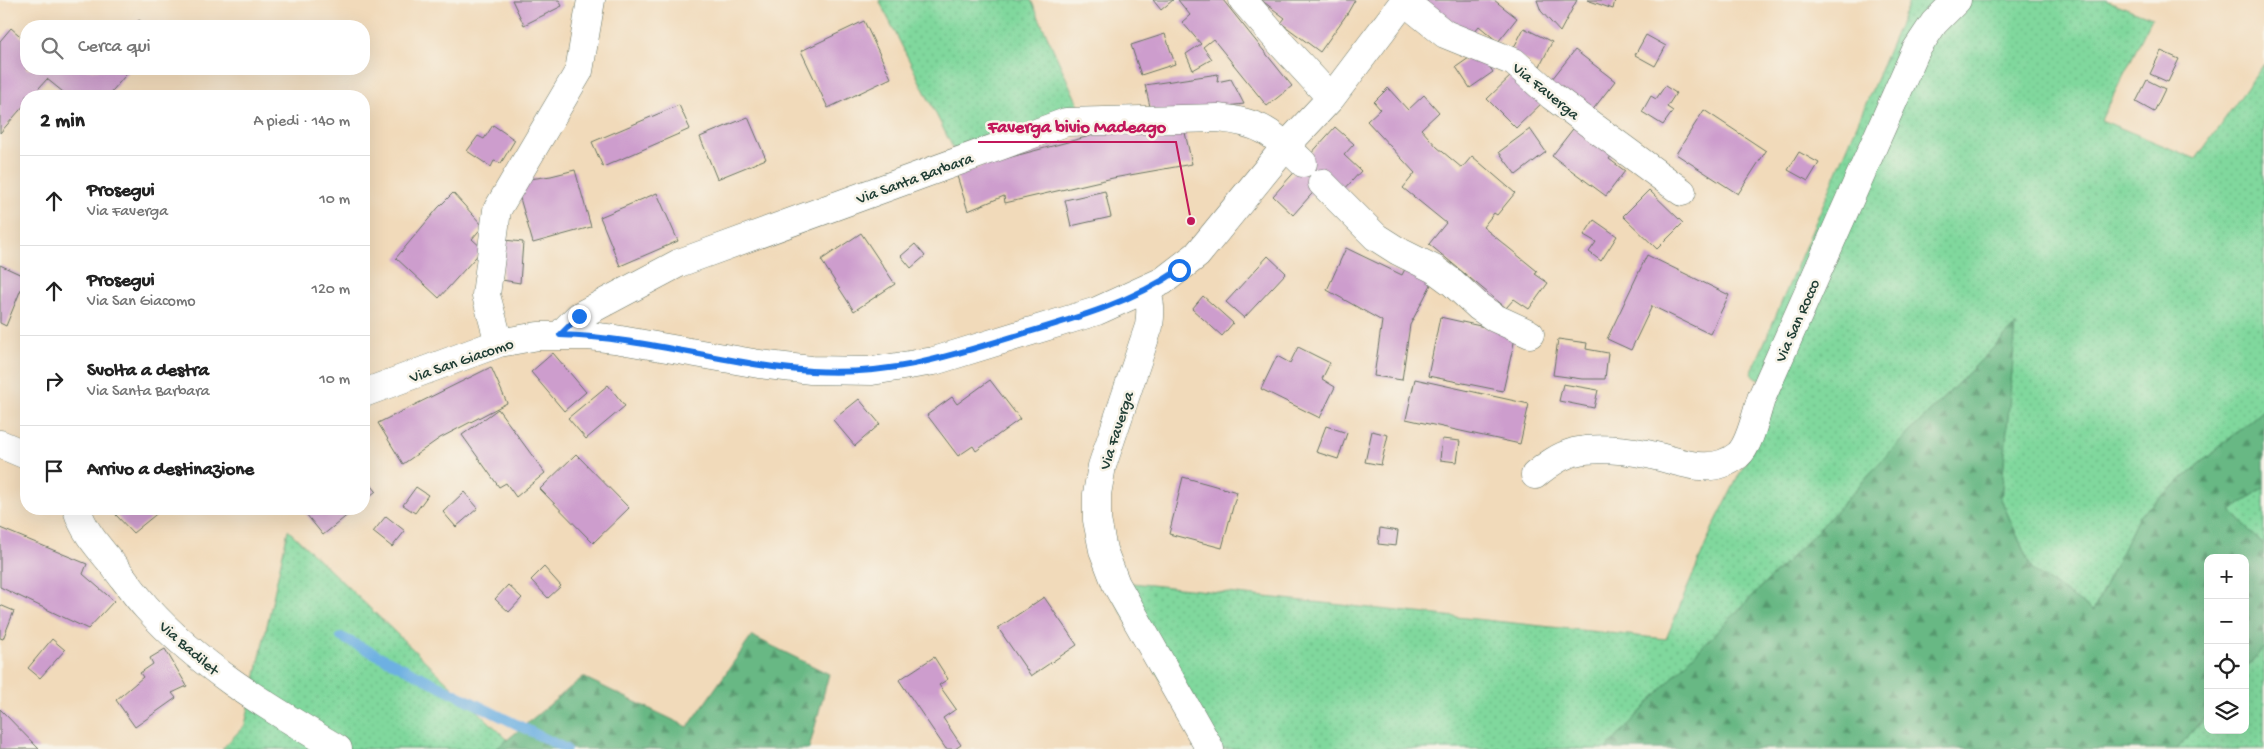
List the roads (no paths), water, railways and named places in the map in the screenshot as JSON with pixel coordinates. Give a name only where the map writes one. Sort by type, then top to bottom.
[{"type":"street","points":[[499,343],[486,295],[497,210],[578,71],[591,0]]},
{"type":"street","points":[[1243,0],[1331,98]]},
{"type":"street","name":"Via San Rocco","points":[[1535,474],[1560,457],[1584,450],[1646,454],[1696,467],[1713,467],[1739,454],[1753,426],[1761,399],[1916,50],[1934,23],[1958,0]]},
{"type":"street","name":"Via Faverga","points":[[1210,749],[1116,584],[1102,550],[1097,520],[1102,466],[1149,326],[1151,312],[1146,290],[1171,276],[1197,255],[1294,154],[1331,98],[1404,1],[1446,34],[1514,62],[1552,96],[1682,192]]},
{"type":"street","name":"Via Santa Barbara","points":[[560,335],[579,316],[679,263],[1066,122],[1218,118],[1237,120],[1254,124],[1270,132],[1294,154]]},
{"type":"street","points":[[1322,183],[1376,237],[1398,251],[1434,269],[1453,282],[1478,307],[1495,318],[1530,334]]},
{"type":"street","name":"Via San Giacomo","points":[[370,391],[499,343],[529,337],[560,335],[615,339],[759,364],[811,370],[872,371],[910,366],[961,352],[1097,311],[1146,290]]},
{"type":"street","points":[[0,444],[20,452]]},
{"type":"street","name":"Via Badilet","points":[[80,515],[95,542],[146,607],[180,641],[216,672],[260,703],[338,749]]},
{"type":"waterway","points":[[341,637],[566,749]]},
{"type":"place","name":"Faverga bivio Madeago","points":[[1191,221]]}]
